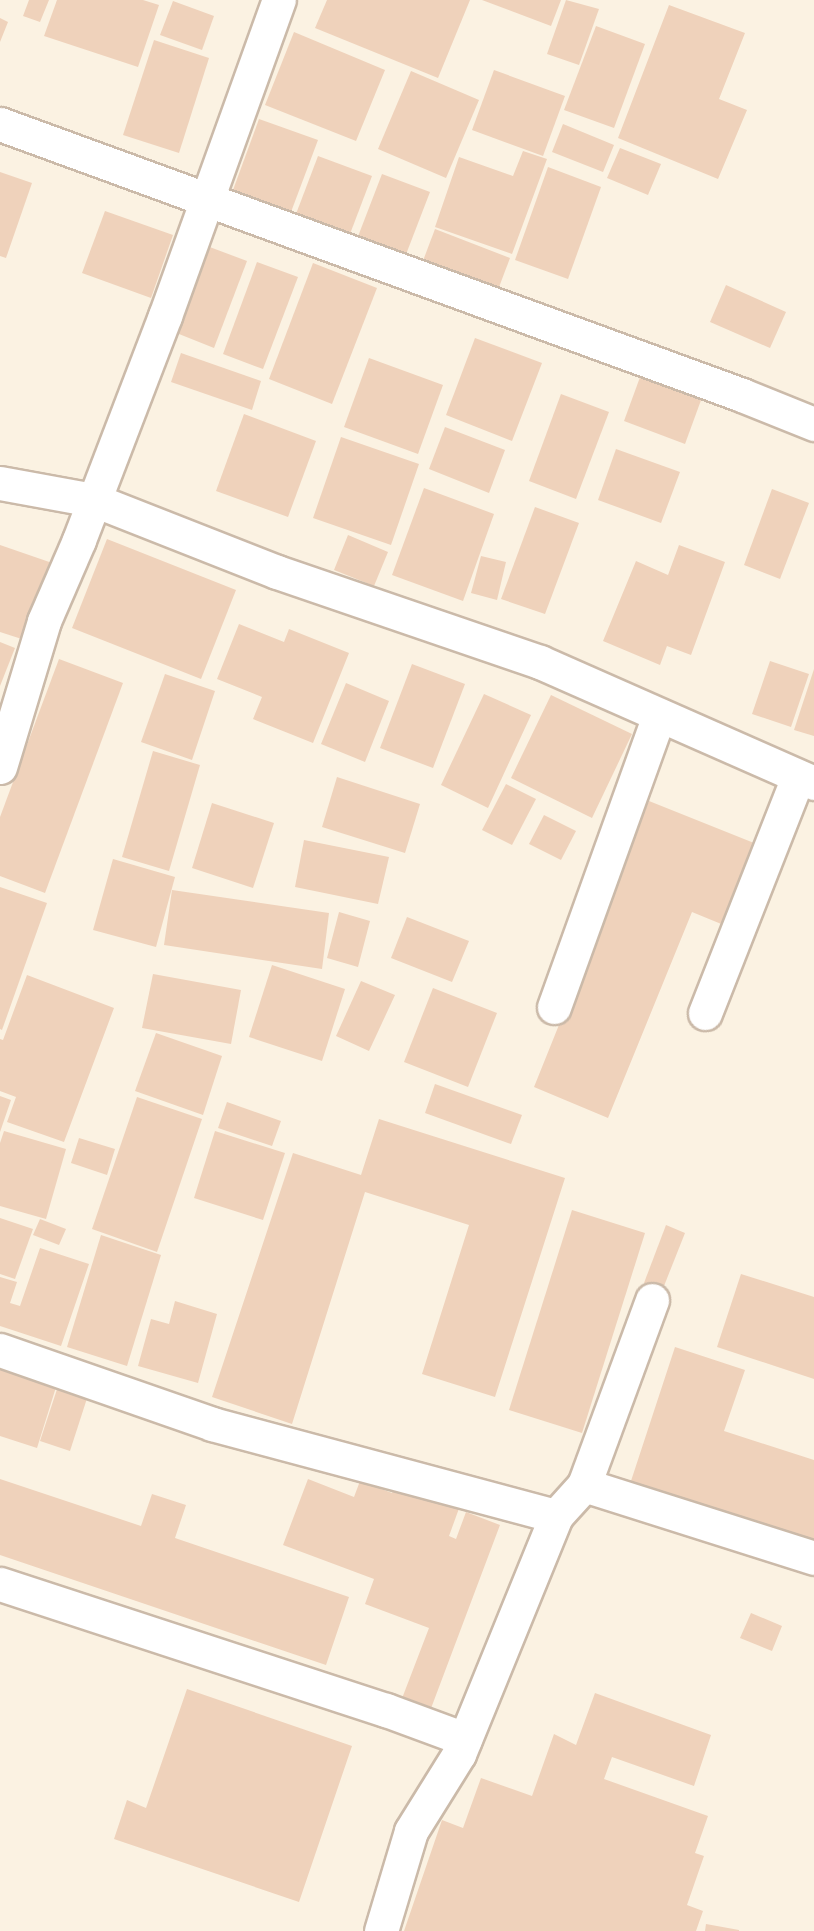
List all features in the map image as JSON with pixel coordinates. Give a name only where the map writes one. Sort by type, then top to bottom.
[{"type":"street","points":[[0,767],[44,621],[94,500],[209,201],[279,0]]},
{"type":"street","points":[[0,123],[742,395],[814,424]]},
{"type":"street","points":[[0,483],[94,500],[277,572],[540,662],[806,780],[705,1013]]},
{"type":"street","points":[[554,1007],[659,715]]},
{"type":"street","points":[[381,1931],[411,1831],[465,1739],[556,1516],[584,1485],[652,1300]]},
{"type":"street","points":[[0,1350],[212,1424],[556,1516]]},
{"type":"street","points":[[584,1485],[814,1558]]},
{"type":"street","points":[[0,1584],[386,1710],[465,1739]]},
{"type":"building","points":[[29,0],[49,0],[40,22],[23,16]]},
{"type":"building","points":[[57,0],[143,0],[159,5],[138,67],[44,36]]},
{"type":"building","points":[[327,0],[470,0],[438,78],[315,28]]},
{"type":"building","points":[[482,0],[561,0],[551,26]]},
{"type":"building","points":[[566,0],[599,9],[579,65],[547,54]]},
{"type":"building","points":[[173,1],[214,16],[202,50],[160,35]]},
{"type":"building","points":[[669,5],[745,33],[719,99],[747,110],[718,179],[618,138]]},
{"type":"building","points":[[0,18],[8,22],[0,42]]},
{"type":"building","points":[[596,26],[645,44],[614,128],[564,110]]},
{"type":"building","points":[[294,32],[385,70],[356,141],[265,105]]},
{"type":"building","points":[[154,40],[209,58],[179,153],[123,135]]},
{"type":"building","points":[[494,70],[565,96],[543,156],[472,130]]},
{"type":"building","points":[[411,71],[479,100],[446,178],[378,149]]},
{"type":"building","points":[[259,119],[318,140],[291,212],[233,190]]},
{"type":"building","points":[[563,124],[614,145],[603,172],[552,152]]},
{"type":"building","points":[[620,148],[661,164],[648,195],[607,178]]},
{"type":"building","points":[[523,151],[547,159],[512,254],[435,227],[459,157],[513,176]]},
{"type":"building","points":[[318,156],[372,176],[350,234],[296,214]]},
{"type":"building","points":[[548,167],[601,187],[568,279],[515,260]]},
{"type":"building","points":[[0,172],[32,183],[6,258],[0,256]]},
{"type":"building","points":[[382,174],[430,192],[405,257],[357,239]]},
{"type":"building","points":[[105,211],[173,235],[151,298],[82,273]]},
{"type":"building","points":[[435,229],[510,258],[496,295],[421,266]]},
{"type":"building","points":[[207,246],[247,261],[214,348],[174,332]]},
{"type":"building","points":[[257,262],[298,277],[263,369],[223,354]]},
{"type":"building","points":[[313,263],[377,288],[332,404],[269,379]]},
{"type":"building","points":[[726,285],[786,312],[770,348],[710,322]]},
{"type":"building","points":[[475,338],[542,363],[512,441],[446,415]]},
{"type":"building","points":[[181,353],[261,381],[252,410],[171,382]]},
{"type":"building","points":[[369,358],[443,385],[418,454],[344,427]]},
{"type":"building","points":[[643,369],[704,392],[685,444],[624,421]]},
{"type":"building","points":[[561,394],[609,412],[576,499],[529,481]]},
{"type":"building","points":[[244,414],[316,441],[288,517],[216,491]]},
{"type":"building","points":[[445,427],[505,450],[489,493],[429,469]]},
{"type":"building","points":[[341,437],[419,464],[391,545],[313,518]]},
{"type":"building","points":[[616,449],[680,472],[661,523],[598,500]]},
{"type":"building","points":[[424,488],[494,514],[463,601],[392,575]]},
{"type":"building","points":[[772,489],[809,503],[780,579],[744,565]]},
{"type":"building","points":[[535,507],[579,523],[545,614],[501,599]]},
{"type":"building","points":[[348,535],[388,552],[374,586],[334,570]]},
{"type":"building","points":[[107,539],[236,590],[201,679],[72,628]]},
{"type":"building","points":[[0,545],[58,565],[31,642],[0,632]]},
{"type":"building","points":[[679,545],[725,562],[691,655],[667,646],[660,665],[603,641],[636,561],[668,575]]},
{"type":"building","points":[[481,556],[506,562],[497,600],[471,593]]},
{"type":"building","points":[[239,624],[284,642],[289,629],[349,653],[313,743],[253,719],[262,697],[217,679]]},
{"type":"building","points":[[0,642],[15,648],[0,686]]},
{"type":"building","points":[[59,659],[123,683],[45,893],[0,876],[0,817]]},
{"type":"building","points":[[770,661],[809,674],[791,727],[752,714]]},
{"type":"building","points":[[412,664],[465,684],[433,768],[380,748]]},
{"type":"building","points":[[814,669],[814,736],[794,730]]},
{"type":"building","points":[[165,674],[215,691],[192,760],[141,742]]},
{"type":"building","points":[[346,683],[389,701],[365,762],[321,744]]},
{"type":"building","points":[[484,694],[531,715],[488,808],[441,785]]},
{"type":"building","points":[[551,695],[632,734],[592,818],[511,778]]},
{"type":"building","points":[[153,751],[200,765],[169,871],[122,857]]},
{"type":"building","points":[[337,777],[420,804],[405,853],[322,827]]},
{"type":"building","points":[[506,784],[536,799],[512,845],[482,830]]},
{"type":"building","points":[[649,801],[764,847],[731,928],[692,912],[608,1118],[534,1087]]},
{"type":"building","points":[[212,803],[274,823],[253,888],[192,868]]},
{"type":"building","points":[[544,815],[576,831],[561,860],[529,844]]},
{"type":"building","points":[[304,840],[389,857],[378,904],[295,887]]},
{"type":"building","points":[[113,859],[175,877],[156,947],[93,930]]},
{"type":"building","points":[[0,887],[47,903],[2,1030],[0,1029]]},
{"type":"building","points":[[172,890],[329,913],[322,969],[164,945]]},
{"type":"building","points":[[339,912],[370,921],[358,967],[327,958]]},
{"type":"building","points":[[407,917],[469,941],[452,982],[391,958]]},
{"type":"building","points":[[272,965],[345,989],[322,1061],[249,1037]]},
{"type":"building","points":[[153,974],[241,990],[231,1044],[142,1028]]},
{"type":"building","points":[[27,975],[114,1008],[64,1142],[7,1122],[16,1097],[0,1091],[0,1039],[3,1040]]},
{"type":"building","points":[[361,981],[395,995],[369,1051],[336,1036]]},
{"type":"building","points":[[433,988],[497,1013],[468,1087],[404,1062]]},
{"type":"building","points":[[156,1033],[222,1056],[203,1115],[135,1091]]},
{"type":"building","points":[[435,1084],[522,1115],[511,1144],[425,1113]]},
{"type":"building","points":[[0,1096],[11,1100],[0,1132]]},
{"type":"building","points":[[137,1097],[202,1119],[157,1252],[92,1229]]},
{"type":"building","points":[[227,1102],[281,1121],[272,1146],[218,1128]]},
{"type":"building","points":[[379,1119],[565,1178],[495,1397],[422,1374],[469,1225],[365,1192],[292,1424],[212,1397],[293,1153],[361,1175]]},
{"type":"building","points":[[4,1131],[66,1149],[46,1219],[0,1206],[0,1143]]},
{"type":"building","points":[[215,1131],[285,1153],[263,1220],[194,1198]]},
{"type":"building","points":[[79,1138],[115,1149],[107,1175],[71,1163]]},
{"type":"building","points":[[572,1210],[645,1233],[582,1433],[509,1410]]},
{"type":"building","points":[[0,1218],[33,1229],[15,1279],[0,1274]]},
{"type":"building","points":[[40,1219],[66,1229],[59,1245],[33,1235]]},
{"type":"building","points":[[666,1225],[685,1233],[662,1291],[644,1283]]},
{"type":"building","points":[[101,1235],[161,1255],[127,1366],[67,1347]]},
{"type":"building","points":[[40,1248],[89,1264],[61,1346],[0,1326],[0,1277],[17,1282],[10,1303],[20,1306]]},
{"type":"building","points":[[741,1274],[814,1297],[814,1379],[717,1347]]},
{"type":"building","points":[[175,1301],[217,1314],[198,1383],[138,1366],[151,1319],[169,1324]]},
{"type":"building","points":[[675,1347],[745,1370],[724,1431],[814,1460],[814,1546],[630,1484]]},
{"type":"building","points":[[0,1365],[57,1384],[37,1448],[0,1436]]},
{"type":"building","points":[[61,1377],[91,1386],[70,1451],[40,1441]]},
{"type":"building","points":[[0,1479],[141,1526],[152,1494],[186,1505],[175,1538],[349,1597],[326,1665],[0,1555]]},
{"type":"building","points":[[308,1479],[354,1497],[360,1481],[392,1493],[397,1479],[461,1503],[449,1536],[456,1539],[466,1512],[500,1525],[430,1711],[401,1701],[429,1628],[365,1604],[374,1579],[283,1545]]},
{"type":"building","points":[[751,1613],[782,1626],[772,1651],[740,1638]]},
{"type":"building","points":[[187,1689],[352,1746],[299,1902],[114,1839],[127,1800],[146,1808]]},
{"type":"building","points":[[595,1693],[711,1735],[694,1786],[612,1757],[604,1779],[708,1816],[695,1853],[704,1856],[687,1905],[703,1911],[696,1931],[404,1931],[442,1820],[463,1828],[481,1778],[532,1796],[554,1734],[576,1745]]},
{"type":"building","points":[[706,1924],[739,1930],[739,1931],[705,1931]]}]
